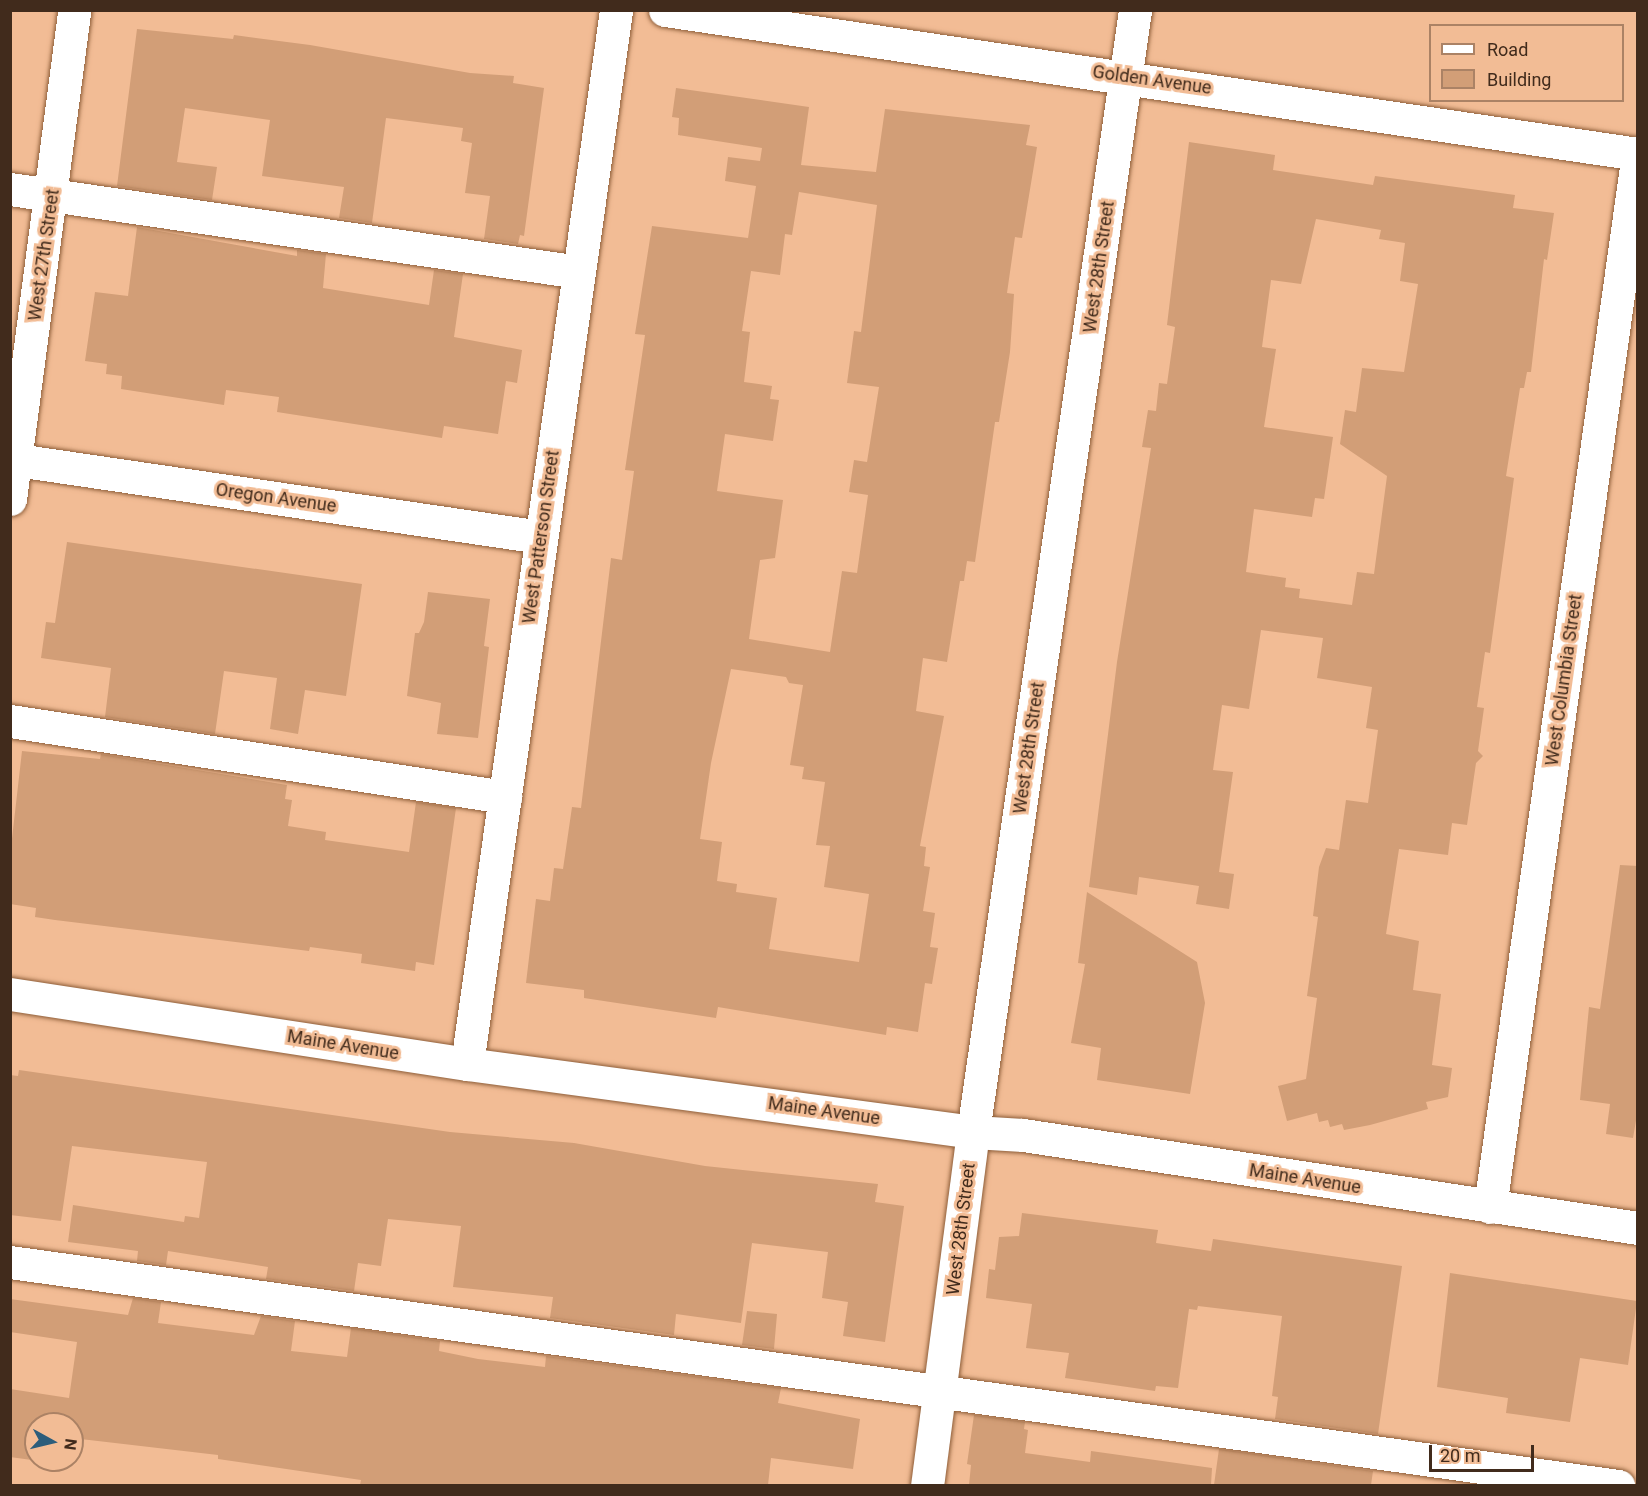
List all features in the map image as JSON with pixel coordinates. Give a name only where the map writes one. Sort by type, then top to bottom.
[{"type":"street","name":"West 27th Street","points":[[10,499],[13,459],[53,195],[75,10]]},
{"type":"street","name":"West Patterson Street","points":[[466,1064],[616,10]]},
{"type":"street","name":"Golden Avenue","points":[[665,10],[1127,76],[1638,154]]},
{"type":"street","name":"West 28th Street","points":[[927,1485],[973,1132],[1136,10]]},
{"type":"street","name":"West Columbia Street","points":[[1490,1207],[1638,154]]},
{"type":"street","points":[[10,189],[579,272]]},
{"type":"street","name":"Oregon Avenue","points":[[13,459],[541,537]]},
{"type":"street","points":[[10,721],[505,797]]},
{"type":"street","name":"Maine Avenue","points":[[10,994],[466,1064],[973,1132],[1023,1135],[1638,1228]]},
{"type":"street","points":[[10,1262],[940,1389],[1618,1485]]},
{"type":"building","points":[[137,29],[233,39],[234,35],[310,45],[470,73],[514,76],[513,83],[544,88],[524,236],[520,235],[518,244],[484,239],[490,196],[465,193],[472,143],[461,141],[463,128],[386,118],[372,223],[339,218],[344,187],[262,176],[270,120],[185,108],[177,162],[217,167],[212,200],[117,186]]},
{"type":"building","points":[[676,88],[809,107],[801,165],[876,172],[885,109],[1030,125],[1026,145],[1037,147],[1022,238],[1015,237],[1007,293],[1014,294],[1010,352],[999,422],[995,422],[975,562],[967,561],[964,581],[960,581],[947,662],[923,658],[916,711],[944,716],[920,846],[926,847],[924,866],[930,867],[923,911],[935,913],[930,947],[938,948],[932,984],[925,983],[918,1032],[887,1027],[886,1035],[718,1007],[716,1018],[584,998],[584,990],[526,983],[536,899],[550,901],[554,868],[563,869],[572,807],[581,808],[611,558],[622,560],[634,471],[625,470],[645,335],[635,334],[652,226],[748,238],[756,186],[725,181],[728,157],[760,161],[762,148],[678,135],[679,118],[672,117]],"holes":[[[799,192],[877,205],[861,332],[854,331],[847,383],[879,387],[867,462],[854,460],[849,492],[868,495],[857,573],[842,571],[830,652],[749,639],[760,560],[775,558],[783,500],[717,491],[725,434],[773,441],[779,400],[770,399],[772,386],[744,382],[750,332],[742,331],[751,271],[780,275],[785,234],[792,235]],[[731,669],[786,677],[789,683],[803,685],[790,765],[804,767],[802,779],[825,782],[816,845],[830,846],[824,887],[869,894],[859,962],[769,949],[777,898],[736,892],[737,884],[717,881],[722,842],[700,839],[711,763]]]},
{"type":"building","points":[[1189,142],[1275,155],[1273,170],[1373,185],[1375,176],[1515,195],[1513,208],[1554,213],[1547,260],[1544,259],[1531,372],[1527,372],[1524,388],[1520,388],[1506,476],[1514,478],[1490,653],[1485,652],[1477,707],[1484,708],[1478,751],[1483,756],[1476,763],[1467,825],[1452,823],[1448,855],[1399,849],[1386,934],[1419,941],[1413,990],[1441,994],[1432,1065],[1452,1068],[1448,1097],[1426,1102],[1428,1109],[1344,1130],[1342,1124],[1330,1127],[1328,1120],[1319,1122],[1317,1113],[1287,1121],[1278,1086],[1306,1079],[1317,998],[1307,996],[1318,917],[1313,916],[1319,867],[1326,848],[1339,850],[1346,800],[1368,803],[1378,730],[1366,728],[1372,687],[1317,678],[1323,638],[1261,630],[1249,709],[1222,705],[1213,770],[1233,772],[1219,872],[1234,874],[1229,909],[1196,904],[1199,886],[1139,877],[1137,895],[1089,887],[1117,662],[1151,448],[1142,447],[1148,410],[1156,411],[1159,383],[1167,384],[1175,327],[1167,325]],"holes":[[[1316,219],[1381,230],[1379,239],[1405,243],[1400,281],[1418,284],[1404,372],[1362,368],[1356,412],[1345,410],[1340,444],[1387,476],[1374,574],[1357,572],[1352,605],[1299,598],[1300,589],[1285,587],[1286,578],[1246,572],[1254,509],[1312,517],[1315,498],[1324,499],[1333,437],[1264,427],[1276,349],[1262,347],[1271,280],[1301,284]]]},
{"type":"building","points":[[137,227],[297,256],[297,250],[326,254],[323,288],[429,305],[434,270],[463,274],[454,337],[522,350],[517,383],[506,381],[498,434],[444,426],[442,438],[277,412],[279,397],[226,390],[224,405],[121,389],[122,376],[106,374],[107,364],[85,361],[95,292],[128,296]]},
{"type":"building","points":[[67,542],[362,584],[346,696],[305,690],[298,734],[270,729],[277,678],[224,671],[215,734],[105,717],[111,668],[41,658],[46,622],[55,623]]},
{"type":"building","points":[[428,592],[490,599],[484,646],[489,647],[478,738],[437,734],[441,703],[407,696],[415,633],[419,633],[424,622]]},
{"type":"building","points":[[22,751],[100,759],[101,754],[287,785],[285,799],[292,800],[288,826],[326,832],[325,840],[409,852],[416,802],[456,808],[434,965],[416,962],[415,971],[361,963],[362,954],[310,947],[309,951],[35,917],[36,908],[10,904],[10,856]]},
{"type":"building","points":[[1620,865],[1638,866],[1638,1109],[1633,1138],[1606,1134],[1610,1104],[1580,1100],[1589,1007],[1600,1009]]},
{"type":"building","points":[[1087,892],[1197,962],[1205,1003],[1190,1094],[1097,1080],[1101,1048],[1071,1043],[1085,964],[1078,963]]},
{"type":"building","points":[[19,1070],[450,1132],[574,1143],[705,1166],[878,1184],[875,1202],[904,1206],[885,1342],[843,1336],[848,1302],[822,1298],[828,1252],[752,1243],[741,1323],[676,1314],[674,1335],[550,1318],[553,1297],[453,1287],[461,1226],[388,1219],[381,1266],[358,1263],[354,1291],[266,1279],[268,1267],[168,1251],[166,1265],[137,1261],[138,1251],[68,1242],[73,1205],[184,1222],[185,1216],[199,1218],[207,1162],[72,1146],[61,1221],[10,1215],[10,1075],[18,1076]]},
{"type":"building","points":[[1022,1213],[1158,1230],[1156,1243],[1211,1251],[1213,1239],[1402,1266],[1378,1434],[1275,1419],[1278,1397],[1272,1396],[1282,1316],[1198,1306],[1197,1310],[1189,1309],[1178,1388],[1156,1386],[1155,1391],[1065,1378],[1069,1353],[1026,1348],[1032,1304],[986,1298],[989,1269],[995,1270],[999,1237],[1019,1236]]},
{"type":"building","points":[[1450,1273],[1637,1301],[1628,1365],[1580,1358],[1570,1422],[1506,1413],[1508,1398],[1437,1387]]},
{"type":"building","points":[[133,1298],[161,1302],[158,1323],[254,1335],[261,1316],[295,1321],[291,1351],[347,1357],[351,1328],[440,1341],[439,1351],[478,1359],[545,1367],[546,1356],[781,1388],[778,1403],[860,1419],[853,1469],[771,1458],[768,1485],[360,1485],[361,1480],[218,1459],[218,1455],[84,1439],[84,1412],[24,1412],[24,1459],[10,1457],[10,1389],[69,1398],[77,1342],[10,1332],[10,1299],[128,1315]]},
{"type":"building","points":[[747,1311],[777,1314],[774,1349],[742,1345]]},
{"type":"building","points":[[974,1415],[1025,1422],[1024,1429],[1028,1430],[1025,1453],[1090,1462],[1091,1451],[1212,1468],[1211,1485],[969,1485],[971,1465],[967,1464]]},
{"type":"building","points":[[1219,1449],[1373,1471],[1371,1485],[1214,1485]]}]
